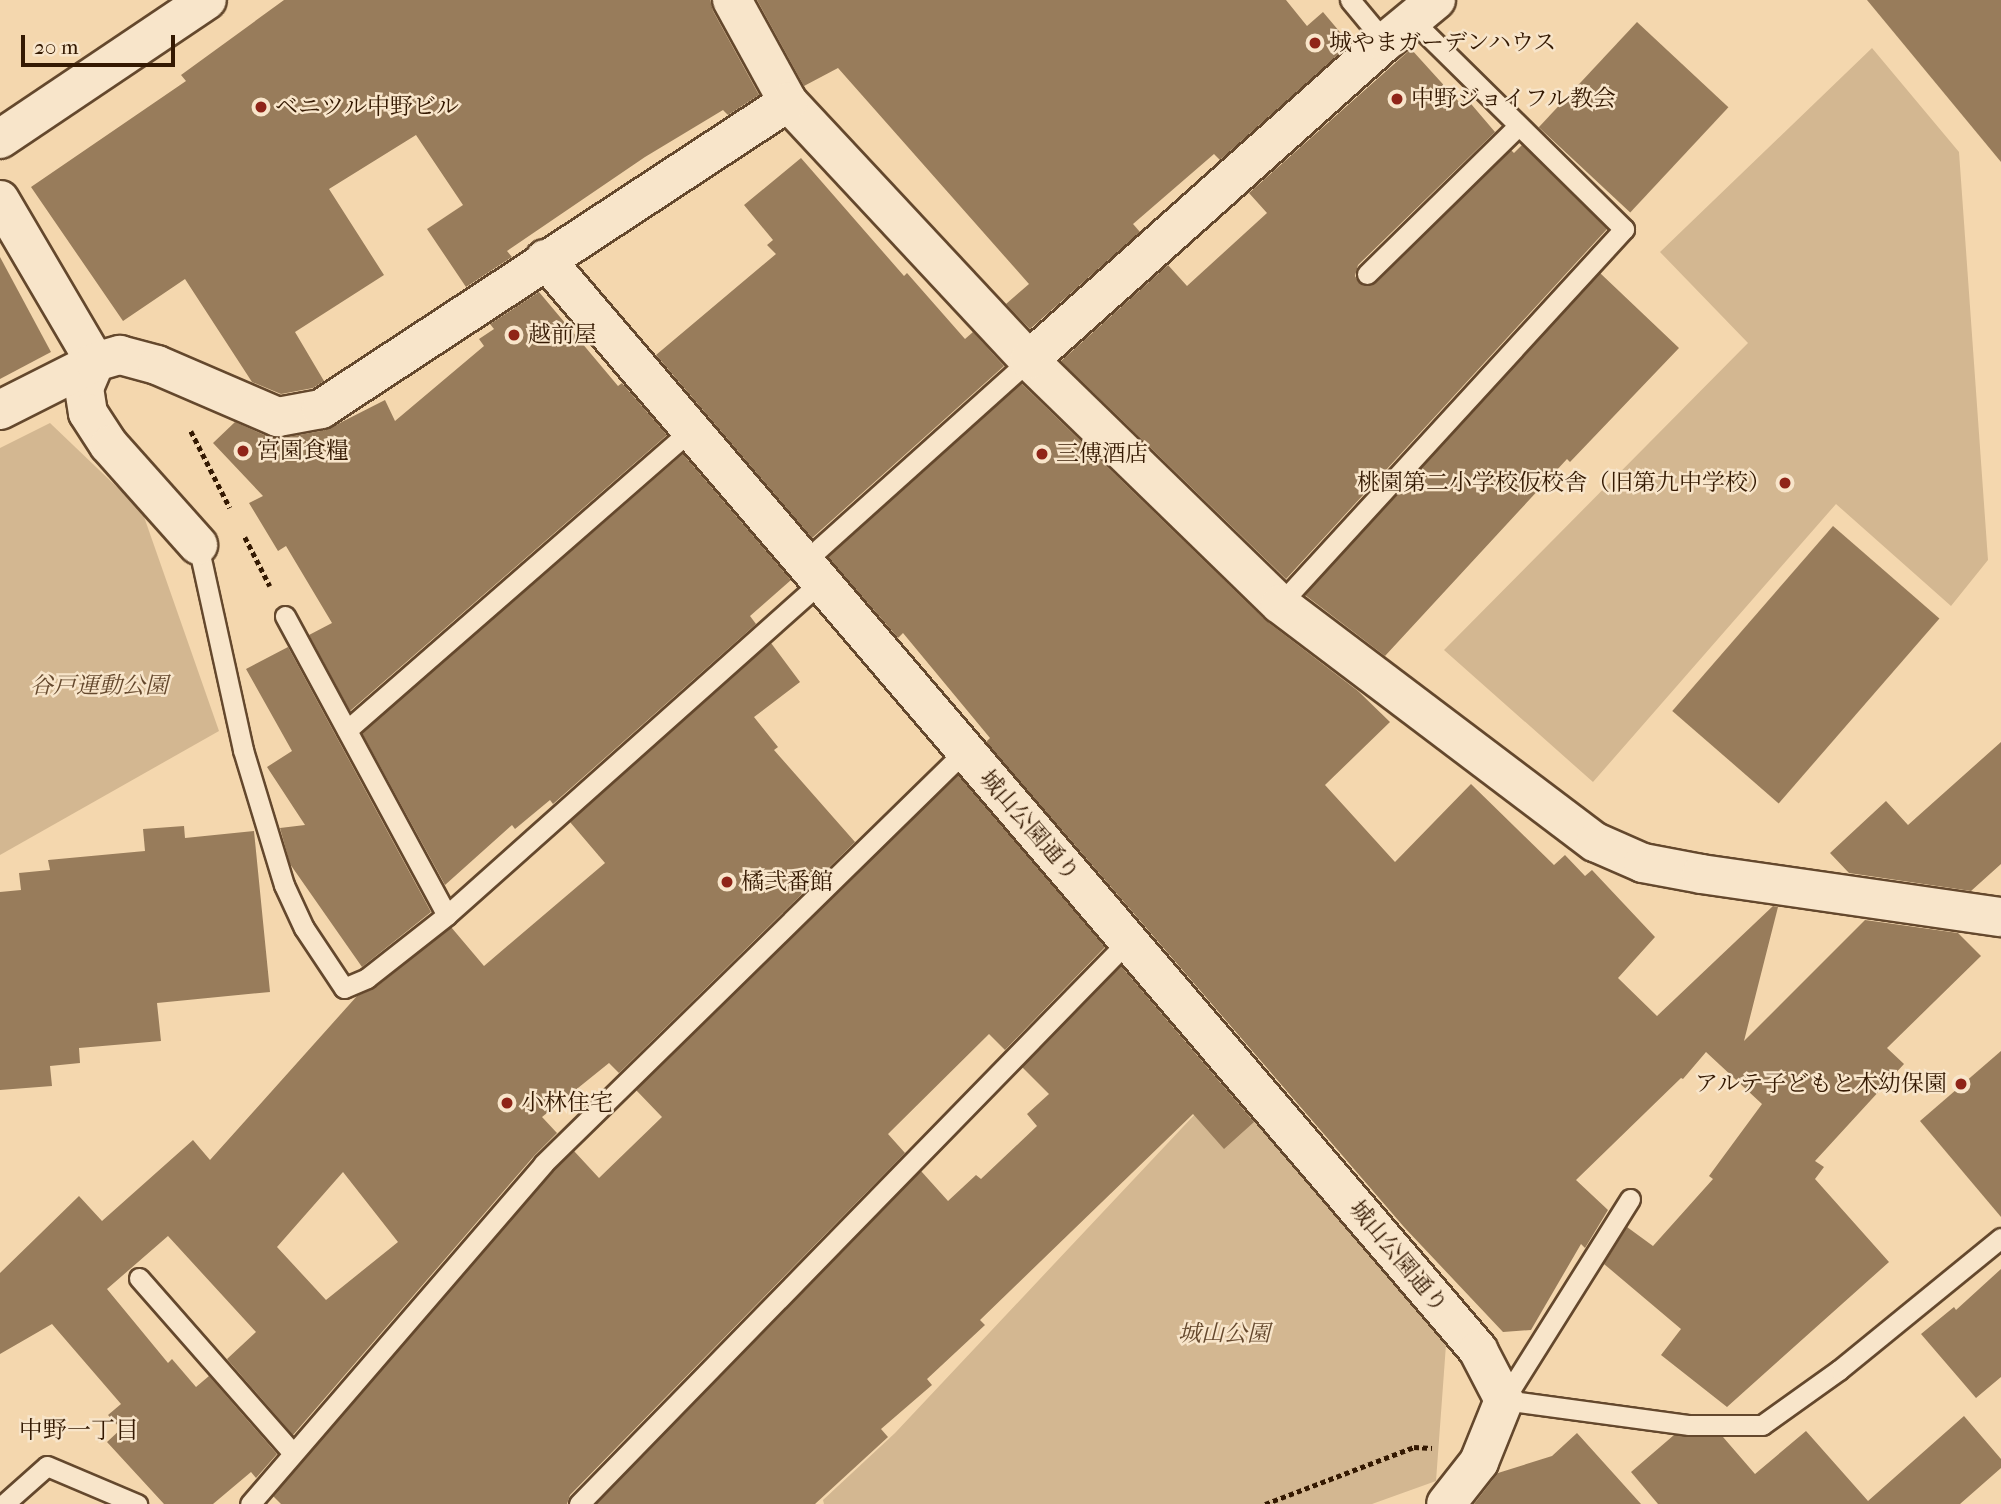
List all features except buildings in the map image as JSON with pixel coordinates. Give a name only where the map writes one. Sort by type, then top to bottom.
[{"type":"street","points":[[0,139],[206,0]]},
{"type":"street","points":[[732,0],[788,102],[1029,360],[1280,604],[1595,842],[1643,863],[2001,917]]},
{"type":"street","points":[[1029,360],[1411,21]]},
{"type":"street","points":[[0,410],[94,362],[120,355],[157,365],[278,417],[321,409],[545,259],[788,102]]},
{"type":"street","points":[[0,200],[94,362]]},
{"type":"street","name":"城山公園通り","points":[[545,259],[1478,1350],[1504,1400]]},
{"type":"street","points":[[94,362],[83,388],[88,414],[109,444],[198,545]]},
{"type":"street","points":[[1446,1504],[1479,1462],[1504,1400]]},
{"type":"lane","points":[[1280,604],[1624,229],[1411,21],[1350,0]]},
{"type":"lane","points":[[1367,274],[1518,126]]},
{"type":"lane","points":[[198,545],[243,750],[284,885],[304,928],[344,988],[368,978],[447,915],[812,572],[1029,360]]},
{"type":"lane","points":[[347,730],[690,431]]},
{"type":"lane","points":[[285,616],[447,915]]},
{"type":"lane","points":[[250,1504],[292,1452],[543,1164],[964,752]]},
{"type":"lane","points":[[579,1504],[1128,941]]},
{"type":"lane","points":[[1630,1199],[1504,1400],[1689,1425],[1762,1425],[1839,1370],[2001,1238]]},
{"type":"lane","points":[[139,1278],[292,1452]]},
{"type":"lane","points":[[4,1504],[47,1466],[137,1504]]},
{"type":"path","points":[[157,365],[236,520]]},
{"type":"path","points":[[242,532],[285,616]]},
{"type":"path","points":[[1265,1504],[1414,1447],[1449,1449],[1479,1462]]},
{"type":"green space","points":[[1872,48],[1959,152],[1988,560],[1951,606],[1836,504],[1593,782],[1444,650],[1748,343],[1660,252]]},
{"type":"green space","name":"谷戸運動公園","points":[[50,423],[142,511],[219,731],[0,855],[0,448]]},
{"type":"green space","name":"城山公園","points":[[1229,1078],[1447,1331],[1436,1481],[1372,1504],[824,1504],[823,1500],[895,1433]]},
{"type":"place","name":"城やまガーデンハウス","points":[[1315,43]]},
{"type":"place","name":"中野ジョイフル教会","points":[[1397,99]]},
{"type":"place","name":"ベニツル中野ビル","points":[[261,107]]},
{"type":"place","name":"越前屋","points":[[514,335]]},
{"type":"place","name":"宮園食糧","points":[[243,451]]},
{"type":"place","name":"三傅酒店","points":[[1042,454]]},
{"type":"place","name":"桃園第二小学校仮校舎（旧第九中学校）","points":[[1785,483]]},
{"type":"place","name":"橘弐番館","points":[[727,882]]},
{"type":"place","name":"アルテ子どもと木幼保園","points":[[1961,1084]]},
{"type":"place","name":"小林住宅","points":[[507,1103]]},
{"type":"district","name":"中野一丁目","points":[[79,1431]]}]
